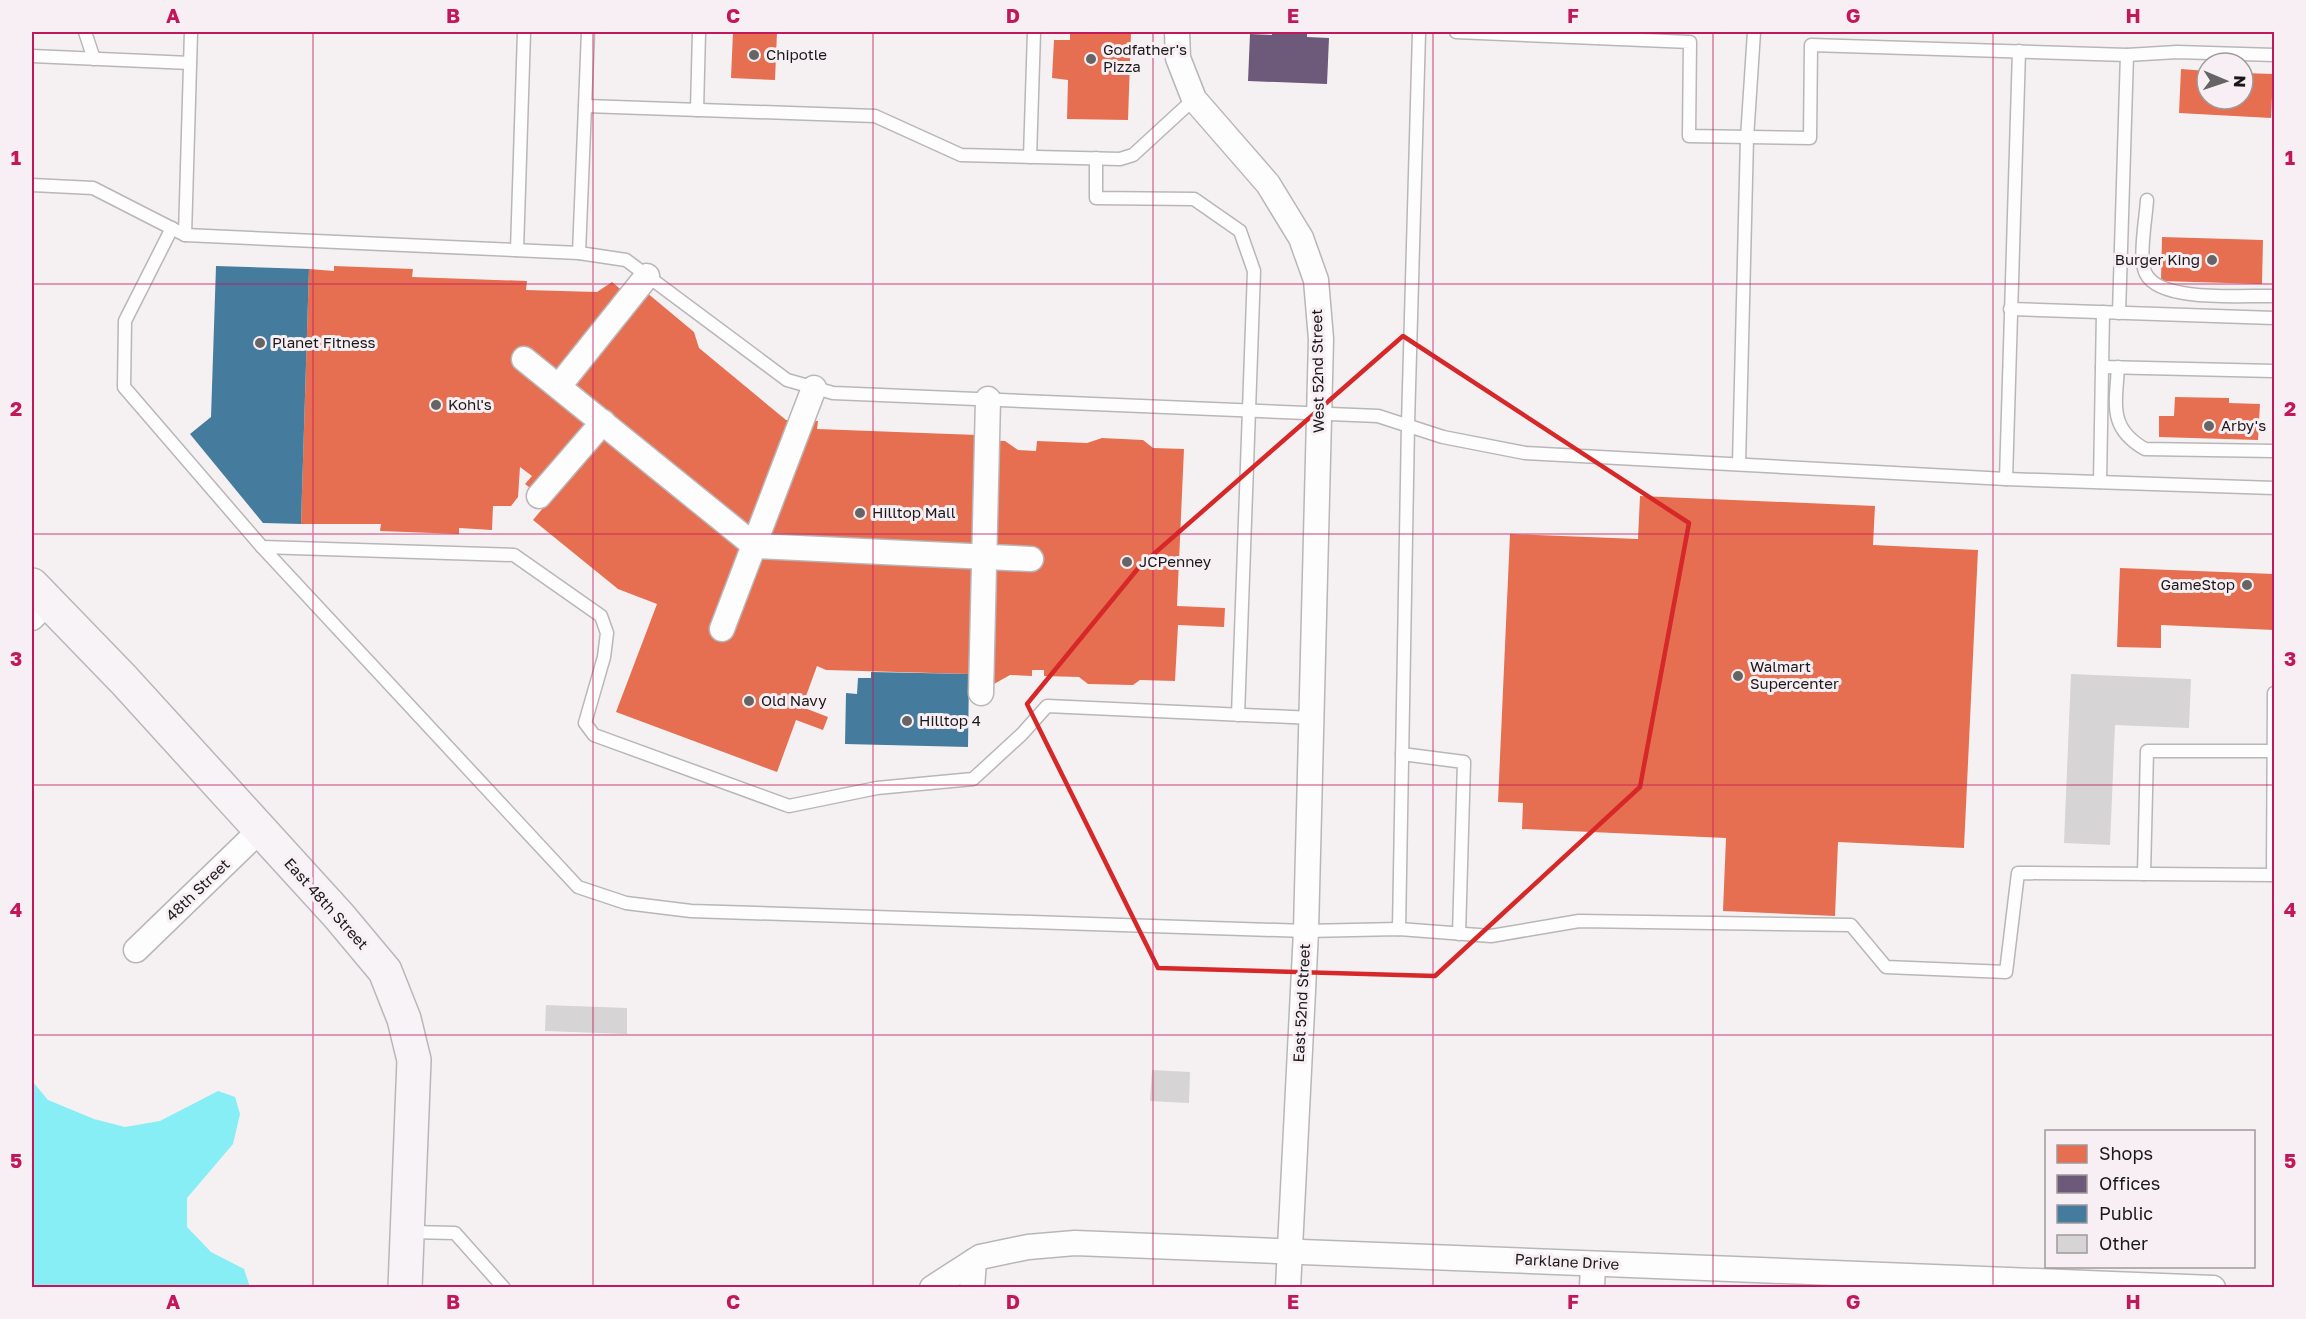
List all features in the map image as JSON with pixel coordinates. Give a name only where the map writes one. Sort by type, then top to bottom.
[{"type":"street","name":"West 52nd Street","points":[[1177,32],[1178,58],[1194,99],[1268,184],[1301,238],[1316,280],[1321,339],[1313,718]]},
{"type":"street","points":[[559,386],[647,276]]},
{"type":"street","points":[[524,358],[754,546],[1031,559]]},
{"type":"street","points":[[722,629],[814,388]]},
{"type":"street","points":[[981,693],[982,556],[988,399]]},
{"type":"street","points":[[539,496],[603,422]]},
{"type":"street","name":"East 48th Street","points":[[36,602],[124,680],[259,831],[339,916],[384,971],[404,1019],[414,1060],[405,1287]]},
{"type":"street","name":"East 52nd Street","points":[[1288,1287],[1306,930],[1313,718]]},
{"type":"street","name":"48th Street","points":[[136,950],[259,831]]},
{"type":"street","name":"Parklane Drive","points":[[932,1287],[974,1261],[1028,1247],[1075,1243],[1290,1250],[1592,1276],[2198,1287]]},
{"type":"street","points":[[972,1287],[974,1261]]},
{"type":"lane","points":[[85,32],[94,59]]},
{"type":"lane","points":[[185,235],[191,32]]},
{"type":"lane","points":[[517,250],[524,32]]},
{"type":"lane","points":[[579,253],[588,32]]},
{"type":"lane","points":[[697,110],[699,32]]},
{"type":"lane","points":[[1030,157],[1034,32]]},
{"type":"lane","points":[[1399,929],[1408,424],[1419,32]]},
{"type":"lane","points":[[1456,32],[1690,42],[1689,136],[1747,138],[1810,138],[1811,45],[2127,55],[2177,52],[2274,55]]},
{"type":"lane","points":[[1739,464],[1747,138],[1754,32]]},
{"type":"lane","points":[[2006,479],[2019,51]]},
{"type":"lane","points":[[2119,313],[2127,55]]},
{"type":"lane","points":[[32,56],[190,63]]},
{"type":"lane","points":[[585,106],[875,116],[962,155],[1120,159],[1133,155],[1194,99]]},
{"type":"lane","points":[[1096,158],[1096,198],[1194,199],[1240,231],[1254,272],[1251,410],[1238,715]]},
{"type":"lane","points":[[32,185],[93,188],[185,235],[579,253],[626,260],[787,380],[833,393],[1378,416],[1443,437],[1525,453],[2006,479],[2274,488]]},
{"type":"lane","points":[[2147,200],[2143,260],[2146,274],[2156,284],[2191,295],[2274,296]]},
{"type":"lane","points":[[172,228],[125,321],[124,387],[261,547],[578,887],[626,903],[692,911],[1306,930],[1399,929],[1491,936],[1580,921],[1851,925],[1886,967],[2006,972],[2018,873],[2274,875],[2274,693]]},
{"type":"lane","points":[[2010,309],[2274,318]]},
{"type":"lane","points":[[2100,482],[2103,312]]},
{"type":"lane","points":[[2102,367],[2274,371]]},
{"type":"lane","points":[[2118,367],[2115,413],[2121,429],[2130,441],[2145,449],[2274,451]]},
{"type":"lane","points":[[261,547],[514,555],[601,616],[607,633],[604,657],[585,723],[594,735],[789,806],[877,788],[973,779],[1022,734],[1047,706],[1313,718]]},
{"type":"lane","points":[[2144,874],[2147,751],[2273,751]]},
{"type":"lane","points":[[1402,754],[1464,762],[1459,934]]},
{"type":"lane","points":[[408,1232],[455,1233],[504,1287]]},
{"type":"highlighted area","points":[[1403,336],[1689,523],[1640,787],[1435,976],[1158,968],[1027,704],[1140,566]]},
{"type":"water","points":[[32,1081],[48,1100],[94,1119],[125,1127],[160,1121],[218,1091],[235,1097],[240,1114],[233,1144],[187,1198],[187,1227],[211,1252],[244,1269],[250,1287],[32,1287]]},
{"type":"building: Shops","name":"Chipotle","points":[[733,32],[777,32],[775,80],[731,78]]},
{"type":"building: Shops","name":"Godfather's Pizza","points":[[1070,32],[1131,32],[1128,120],[1067,119],[1068,80],[1052,78],[1054,40],[1070,40]]},
{"type":"building: Shops","points":[[2181,69],[2195,70],[2195,111],[2255,111],[2255,73],[2273,74],[2271,118],[2179,113]]},
{"type":"building: Shops","name":"Burger King","points":[[2162,237],[2263,240],[2262,284],[2161,281]]},
{"type":"building: Shops","name":"Hilltop Mall","points":[[334,266],[413,269],[412,277],[527,281],[526,290],[597,292],[612,282],[637,303],[646,292],[694,332],[699,348],[786,420],[818,421],[817,429],[977,435],[977,440],[1005,441],[1018,450],[1036,451],[1037,441],[1087,443],[1102,438],[1143,440],[1153,448],[1184,449],[1177,606],[1225,608],[1224,627],[1178,625],[1175,681],[1140,680],[1133,685],[1088,684],[1079,677],[1044,676],[1044,670],[1032,670],[1032,676],[1010,675],[969,698],[969,674],[826,670],[817,666],[802,707],[828,717],[823,730],[796,720],[777,772],[616,712],[657,604],[618,589],[533,520],[548,502],[525,484],[532,476],[520,467],[518,497],[511,506],[493,506],[492,530],[459,528],[459,534],[380,531],[381,524],[301,524],[309,269],[334,271]]},
{"type":"building: Shops","name":"Arby's","points":[[2175,397],[2229,398],[2229,403],[2260,404],[2258,440],[2159,437],[2159,416],[2174,416]]},
{"type":"building: Shops","name":"Walmart Supercenter","points":[[1640,496],[1875,506],[1873,545],[1978,550],[1964,848],[1838,842],[1835,916],[1723,911],[1726,838],[1522,829],[1523,803],[1498,802],[1510,534],[1638,539]]},
{"type":"building: Shops","points":[[2120,568],[2274,574],[2274,630],[2161,625],[2161,648],[2117,647]]},
{"type":"building: Offices","points":[[1272,32],[1307,32],[1307,37],[1329,38],[1327,84],[1248,81],[1250,34],[1272,35]]},
{"type":"building: Public","name":"Planet Fitness","points":[[216,266],[309,269],[301,524],[263,523],[190,434],[211,417]]},
{"type":"building: Public","name":"Hilltop 4","points":[[871,672],[969,674],[968,747],[845,744],[846,693],[857,694],[858,678],[871,678]]},
{"type":"building: Other","points":[[2071,674],[2191,679],[2189,728],[2115,725],[2110,845],[2064,843]]},
{"type":"building: Other","points":[[546,1005],[627,1008],[627,1034],[545,1031]]},
{"type":"building: Other","points":[[1152,1070],[1190,1072],[1189,1103],[1150,1101]]},
{"type":"place","name":"Chipotle","points":[[754,55]]},
{"type":"place","name":"Godfather's Pizza","points":[[1091,59]]},
{"type":"place","name":"Burger King","points":[[2212,260]]},
{"type":"place","name":"Planet Fitness","points":[[260,343]]},
{"type":"place","name":"Kohl's","points":[[436,405]]},
{"type":"place","name":"Arby's","points":[[2209,426]]},
{"type":"place","name":"Hilltop Mall","points":[[860,513]]},
{"type":"place","name":"JCPenney","points":[[1127,562]]},
{"type":"place","name":"GameStop","points":[[2247,585]]},
{"type":"place","name":"Walmart Supercenter","points":[[1738,676]]},
{"type":"place","name":"Old Navy","points":[[749,701]]},
{"type":"place","name":"Hilltop 4","points":[[907,721]]}]
